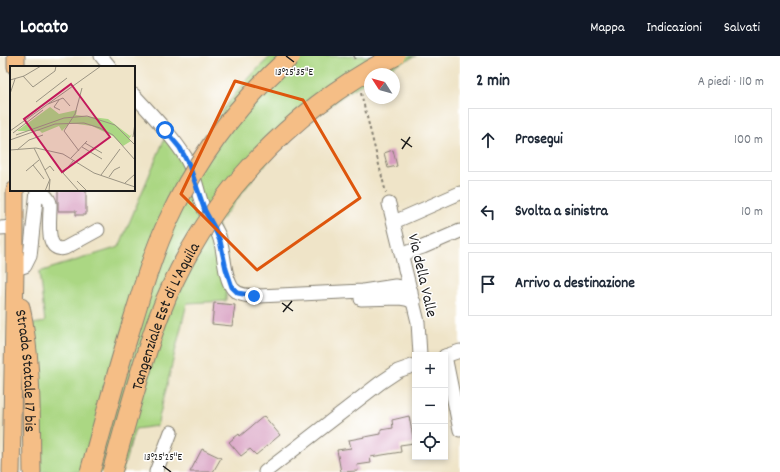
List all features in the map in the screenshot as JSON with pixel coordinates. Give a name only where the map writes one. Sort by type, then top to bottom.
[{"type":"highway","name":"Tangenziale Est di L'Aquila","points":[[90,472],[147,273],[174,208],[213,143],[234,115],[266,80],[291,56]]},
{"type":"highway","name":"Tangenziale Est di L'Aquila","points":[[112,472],[159,316],[184,263],[219,207],[245,173],[297,120],[332,93],[368,70],[395,56]]},
{"type":"main road","name":"Strada Statale 17 bis","points":[[15,191],[8,228],[26,329],[30,367],[32,472]]},
{"type":"main road","name":"Strada Statale 17 bis","points":[[10,472],[15,270]]},
{"type":"street","points":[[101,56],[109,66]]},
{"type":"street","points":[[135,96],[172,138],[187,160],[205,211],[220,241],[227,274],[232,287],[236,292],[243,295],[259,296],[363,291],[395,286],[402,287],[412,297],[406,299],[396,298],[252,303]]},
{"type":"street","points":[[15,270],[25,266],[30,256],[37,192],[45,195],[49,200],[50,230],[52,243],[56,248],[65,248],[98,230]]},
{"type":"street","points":[[394,222],[460,193]]},
{"type":"street","name":"Via della Valle","points":[[389,204],[419,330],[420,352]]},
{"type":"street","points":[[402,254],[423,247],[460,231]]},
{"type":"street","points":[[448,355],[460,351]]},
{"type":"street","points":[[265,472],[384,380],[412,365]]},
{"type":"street","points":[[448,371],[460,430]]},
{"type":"street","points":[[156,472],[171,432]]},
{"type":"path","points":[[354,56],[356,64]]},
{"type":"path","points":[[360,87],[389,204]]},
{"type":"highlighted area","points":[[235,81],[303,100],[360,198],[257,270],[181,194]]},
{"type":"green space","points":[[271,56],[416,56],[390,68],[364,68],[364,83],[350,91],[298,130],[258,172],[218,224],[227,258],[226,301],[187,303],[157,426],[135,429],[122,472],[40,472],[38,379],[33,324],[45,322],[39,272],[119,247],[169,128],[191,157],[237,92]]},
{"type":"building","points":[[393,150],[397,166],[388,168],[384,153]]},
{"type":"building","points":[[58,191],[86,191],[86,215],[76,215],[76,211],[58,211]]},
{"type":"building","points":[[214,303],[235,305],[232,326],[212,324]]},
{"type":"building","points":[[264,416],[280,435],[256,455],[250,449],[241,456],[229,442],[239,434],[240,436]]},
{"type":"building","points":[[409,416],[412,432],[412,443],[400,445],[401,452],[370,457],[371,463],[357,465],[358,471],[341,472],[337,450],[351,448],[349,440],[381,434],[381,430],[393,428],[392,420]]},
{"type":"building","points":[[202,449],[221,458],[213,472],[190,472]]},
{"type":"route","points":[[165,130],[180,148],[187,160],[205,211],[220,241],[226,269],[232,287],[238,293],[254,296]]}]
